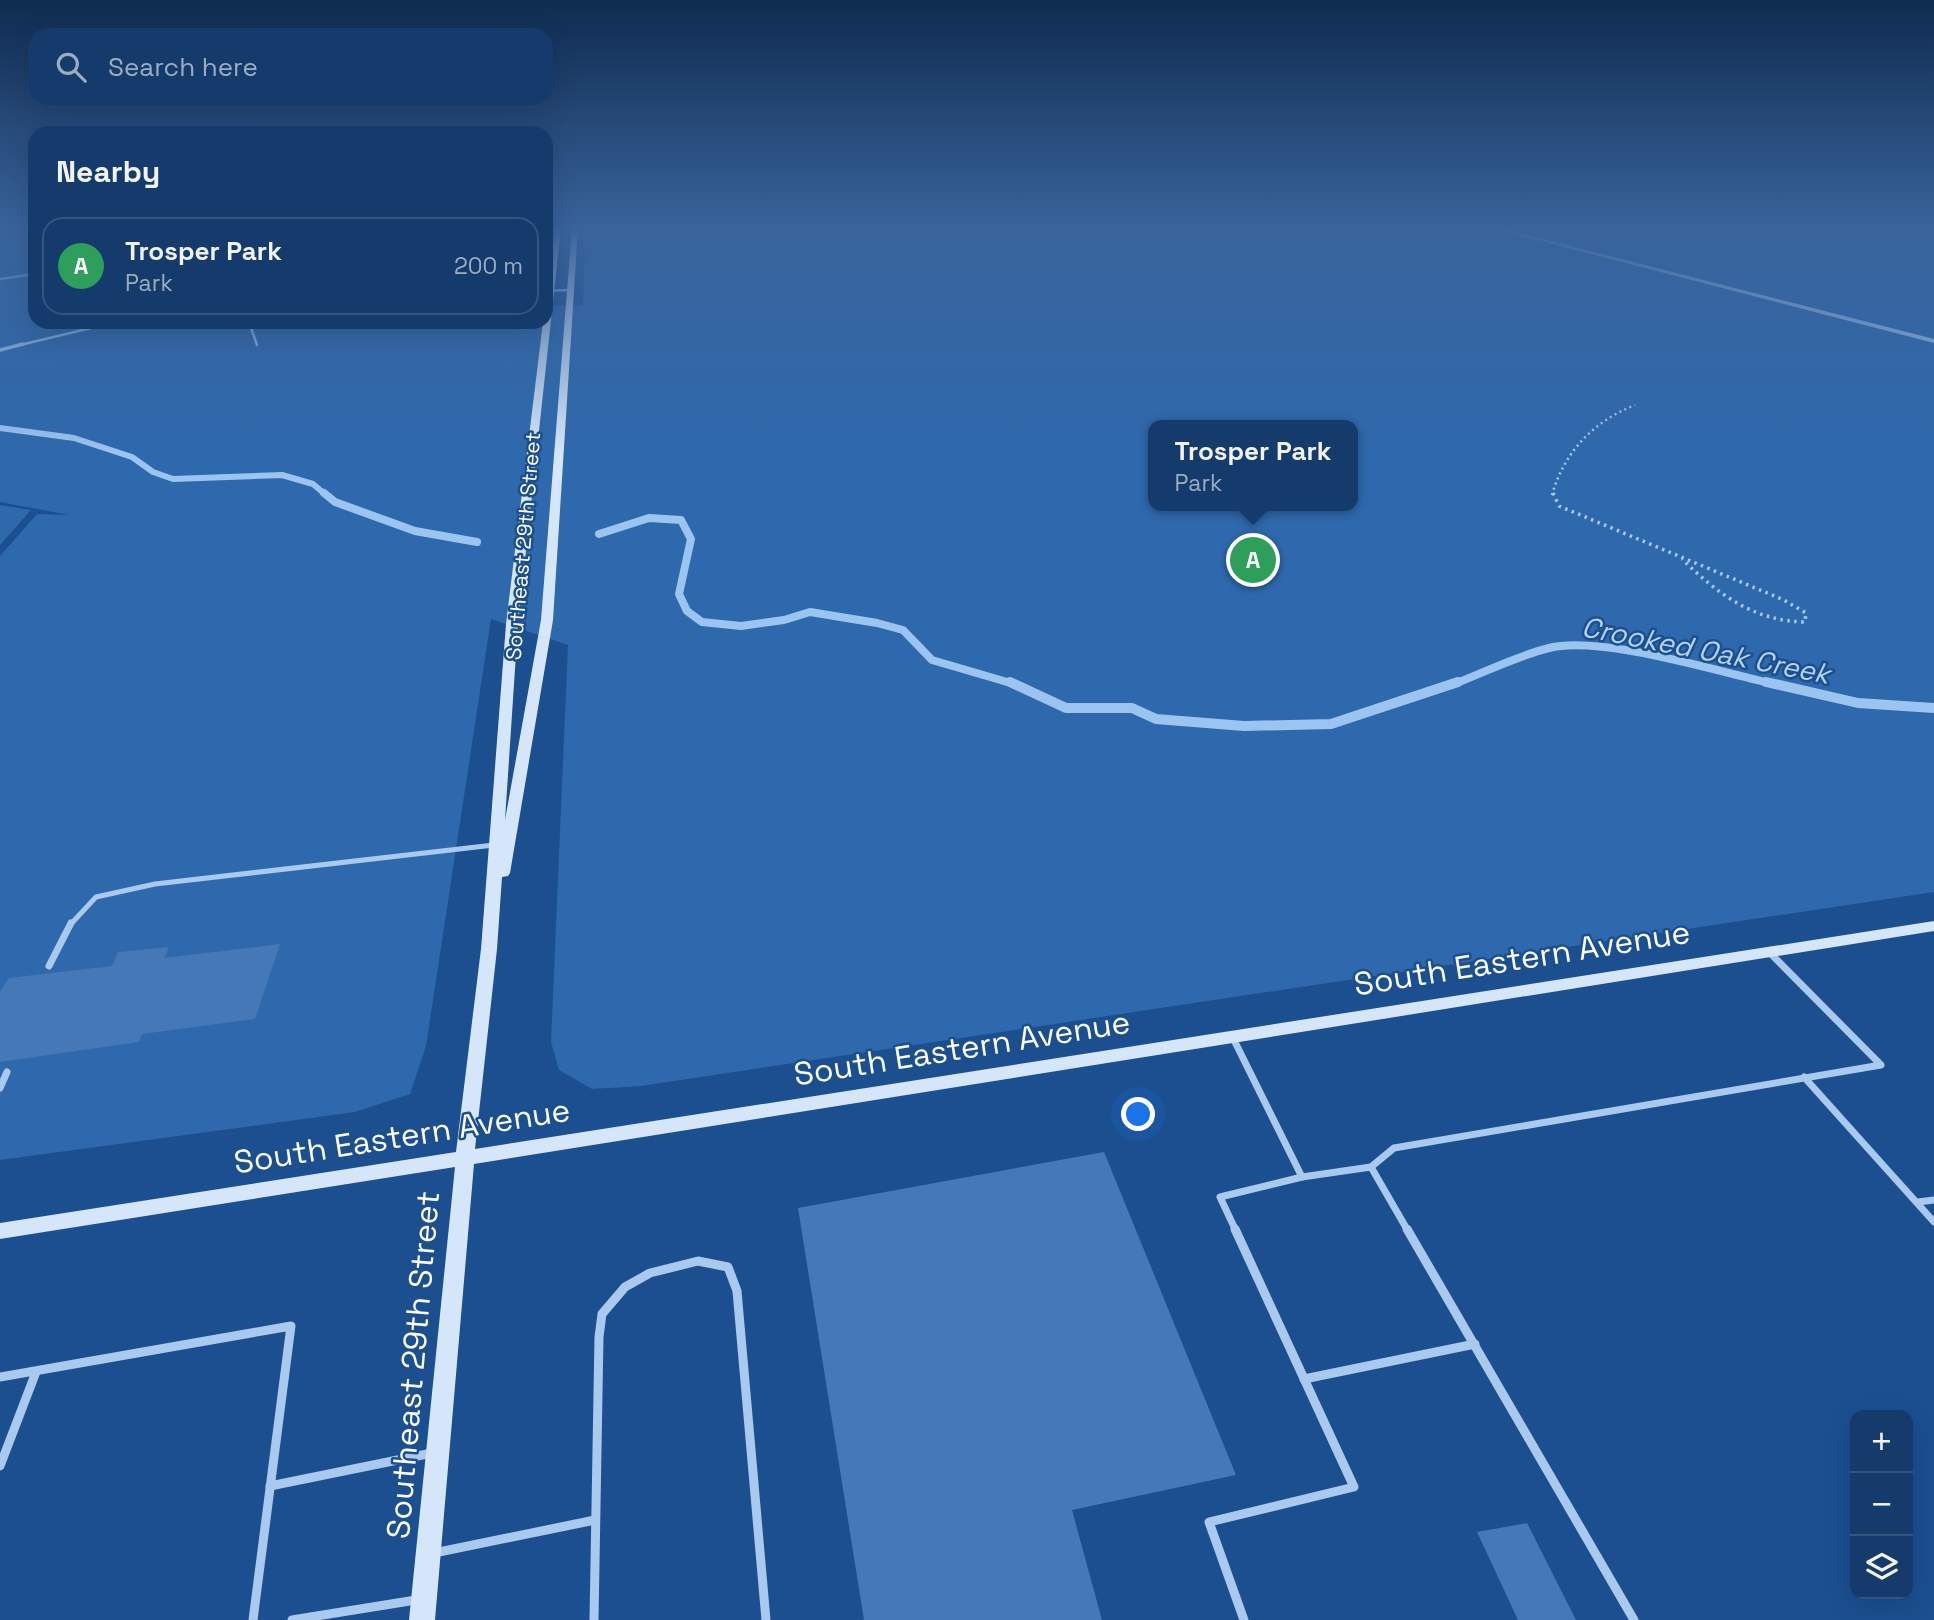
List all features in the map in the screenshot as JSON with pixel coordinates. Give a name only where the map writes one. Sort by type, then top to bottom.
[{"type":"main road","name":"Southeast 29th Street","points":[[489,949],[547,620],[569,304]]},
{"type":"main road","name":"Southeast 29th Street","points":[[423,1609],[465,1158],[489,949],[512,624],[545,329]]},
{"type":"main road","name":"South Eastern Avenue","points":[[0,1231],[1934,926]]},
{"type":"street","points":[[1788,304],[1934,341]]},
{"type":"lane","points":[[0,349],[86,329]]},
{"type":"lane","points":[[251,329],[257,345]]},
{"type":"lane","points":[[49,967],[74,918],[96,897],[155,884],[497,844]]},
{"type":"lane","points":[[1244,1620],[1209,1522],[1354,1487],[1220,1197],[1302,1177],[1371,1167],[1394,1148],[1881,1065],[1769,951]]},
{"type":"lane","points":[[1232,1036],[1302,1177]]},
{"type":"lane","points":[[0,1088],[7,1072]]},
{"type":"lane","points":[[1804,1077],[1934,1222]]},
{"type":"lane","points":[[1371,1167],[1634,1620]]},
{"type":"lane","points":[[1918,1202],[1934,1200]]},
{"type":"lane","points":[[594,1620],[599,1337],[602,1314],[625,1287],[650,1273],[698,1261],[728,1267],[737,1291],[766,1620]]},
{"type":"lane","points":[[0,1377],[291,1325],[253,1620]]},
{"type":"lane","points":[[1304,1379],[1475,1344]]},
{"type":"lane","points":[[0,1466],[36,1372]]},
{"type":"lane","points":[[270,1486],[438,1452]]},
{"type":"lane","points":[[429,1553],[595,1520]]},
{"type":"lane","points":[[292,1620],[423,1609]]},
{"type":"path","points":[[1635,405],[1620,410],[1598,425],[1566,460],[1552,496],[1559,506],[1784,600],[1806,613],[1805,622],[1784,623],[1753,614],[1715,592],[1682,559]]},
{"type":"shaded area","points":[[0,304],[28,304],[28,329],[553,329],[553,306],[583,304],[1934,304],[1934,892],[641,1086],[592,1089],[559,1070],[551,1042],[568,645],[491,619],[426,1046],[410,1094],[355,1112],[0,1160],[0,556],[37,514],[69,515],[0,502]]},
{"type":"shaded area","points":[[0,505],[31,510],[0,545]]},
{"type":"building","points":[[280,944],[255,1019],[142,1034],[139,1042],[0,1062],[0,992],[9,978],[112,966],[118,952],[169,947],[164,958]]},
{"type":"building","points":[[1104,1152],[1236,1475],[1072,1510],[1102,1620],[864,1620],[798,1208]]},
{"type":"building","points":[[1527,1523],[1576,1620],[1518,1620],[1477,1532]]},
{"type":"waterway","name":"Crooked Oak Creek","points":[[0,428],[74,438],[132,457],[153,472],[173,479],[282,475],[313,484],[326,495]]},
{"type":"waterway","name":"Crooked Oak Creek","points":[[324,493],[335,502],[415,531],[477,542]]},
{"type":"waterway","name":"Crooked Oak Creek","points":[[599,534],[649,518],[681,520],[691,539],[679,594],[687,611],[702,622],[741,626],[784,620],[810,612],[877,623],[903,630],[932,660],[1014,684]]},
{"type":"waterway","name":"Crooked Oak Creek","points":[[1454,684],[1537,651],[1571,645],[1629,651],[1774,684]]},
{"type":"waterway","name":"Crooked Oak Creek","points":[[1010,682],[1066,708],[1132,708],[1156,719],[1244,726],[1331,724],[1458,682]]},
{"type":"waterway","name":"Crooked Oak Creek","points":[[1766,682],[1858,703],[1934,708]]},
{"type":"place","name":"Trosper Park","points":[[1253,560]]}]
